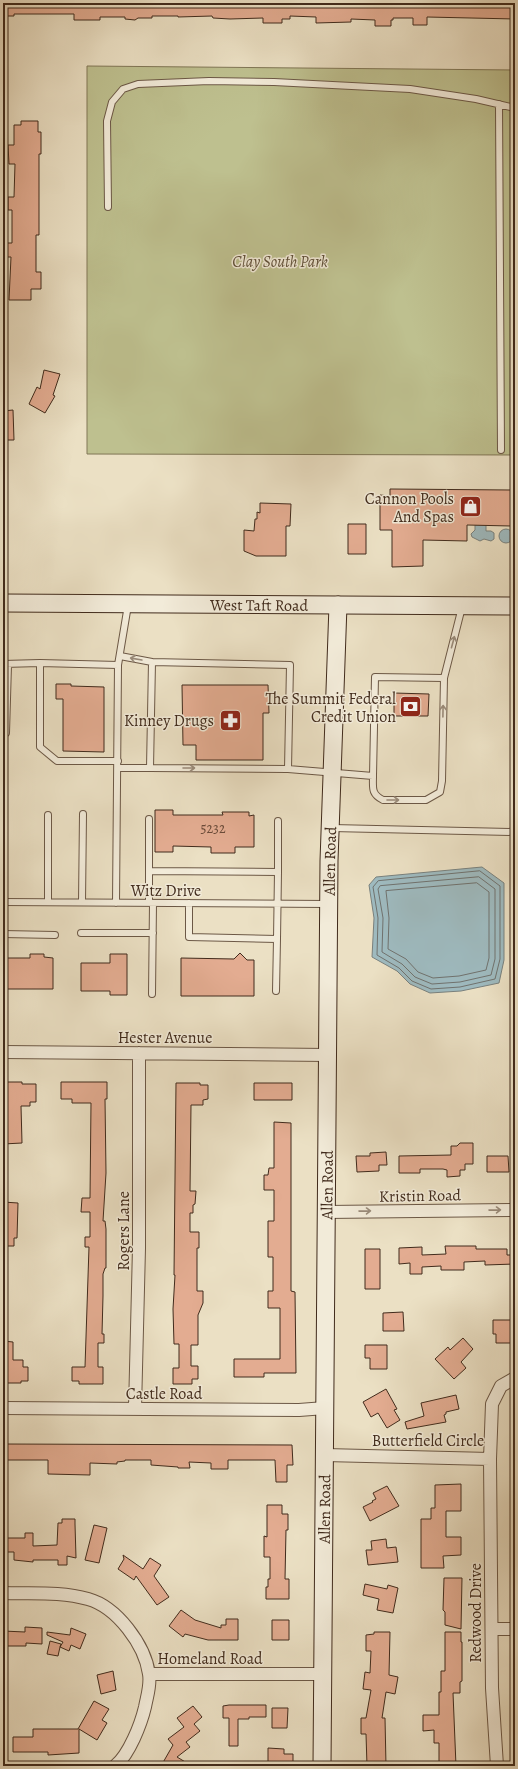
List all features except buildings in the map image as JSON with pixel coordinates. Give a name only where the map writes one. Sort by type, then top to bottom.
[{"type":"street","name":"West Taft Road","points":[[3,603],[515,606]]},
{"type":"street","name":"Allen Road","points":[[322,1766],[330,828],[338,605]]},
{"type":"street","name":"Hester Avenue","points":[[3,1052],[328,1055]]},
{"type":"street","name":"Rogers Lane","points":[[135,1409],[139,1248],[139,1053]]},
{"type":"street","name":"Kristin Road","points":[[326,1212],[515,1210]]},
{"type":"street","name":"Butterfield Circle","points":[[325,1455],[490,1459],[492,1404],[501,1386],[515,1378]]},
{"type":"street","name":"Castle Road","points":[[3,1408],[299,1410],[325,1408]]},
{"type":"street","name":"Redwood Drive","points":[[490,1459],[492,1688],[497,1766]]},
{"type":"street","points":[[3,1593],[63,1594],[90,1599],[116,1615],[134,1636],[144,1656],[149,1674]]},
{"type":"street","points":[[492,1629],[515,1629]]},
{"type":"street","name":"Homeland Road","points":[[115,1766],[131,1745],[144,1713],[149,1687],[149,1674],[323,1674]]},
{"type":"lane","points":[[108,207],[107,122],[112,102],[123,89],[138,84],[209,81],[274,82],[410,89],[476,99],[515,108]]},
{"type":"lane","points":[[499,104],[501,450]]},
{"type":"lane","points":[[116,903],[118,665],[128,603]]},
{"type":"lane","points":[[444,678],[375,677],[373,790],[377,797],[383,800],[426,800],[440,792],[442,781],[444,678],[463,606]]},
{"type":"lane","points":[[120,656],[152,662],[290,665],[288,769]]},
{"type":"lane","points":[[150,768],[152,662]]},
{"type":"lane","points":[[3,733],[6,733],[5,664],[40,663],[118,665]]},
{"type":"lane","points":[[40,663],[40,747],[58,761],[118,761]]},
{"type":"lane","points":[[118,768],[288,769],[373,776]]},
{"type":"lane","points":[[82,902],[83,814]]},
{"type":"lane","points":[[48,815],[48,902]]},
{"type":"lane","points":[[149,819],[149,871],[153,933],[152,994]]},
{"type":"lane","points":[[276,991],[278,821]]},
{"type":"lane","points":[[330,828],[515,832]]},
{"type":"lane","points":[[149,871],[278,872]]},
{"type":"lane","name":"Witz Drive","points":[[3,902],[329,904]]},
{"type":"lane","points":[[189,903],[189,937],[277,939]]},
{"type":"lane","points":[[81,933],[153,933]]},
{"type":"lane","points":[[3,934],[55,935]]},
{"type":"green space","name":"Clay South Park","points":[[87,66],[515,70],[515,455],[87,454]]},
{"type":"water","points":[[475,525],[486,525],[486,531],[491,531],[494,533],[494,539],[491,541],[484,539],[480,541],[472,537],[471,534],[475,530]]},
{"type":"water","points":[[506,529],[511,531],[513,536],[511,541],[506,543],[501,541],[499,536],[501,531]]},
{"type":"water","points":[[482,867],[504,883],[504,960],[499,983],[461,991],[430,993],[410,984],[397,971],[372,957],[374,918],[369,885],[376,877]]},
{"type":"place","name":"Cannon Pools And Spas","points":[[470,507]]},
{"type":"place","name":"The Summit Federal Credit Union","points":[[411,707]]},
{"type":"place","name":"Kinney Drugs","points":[[230,720]]}]
